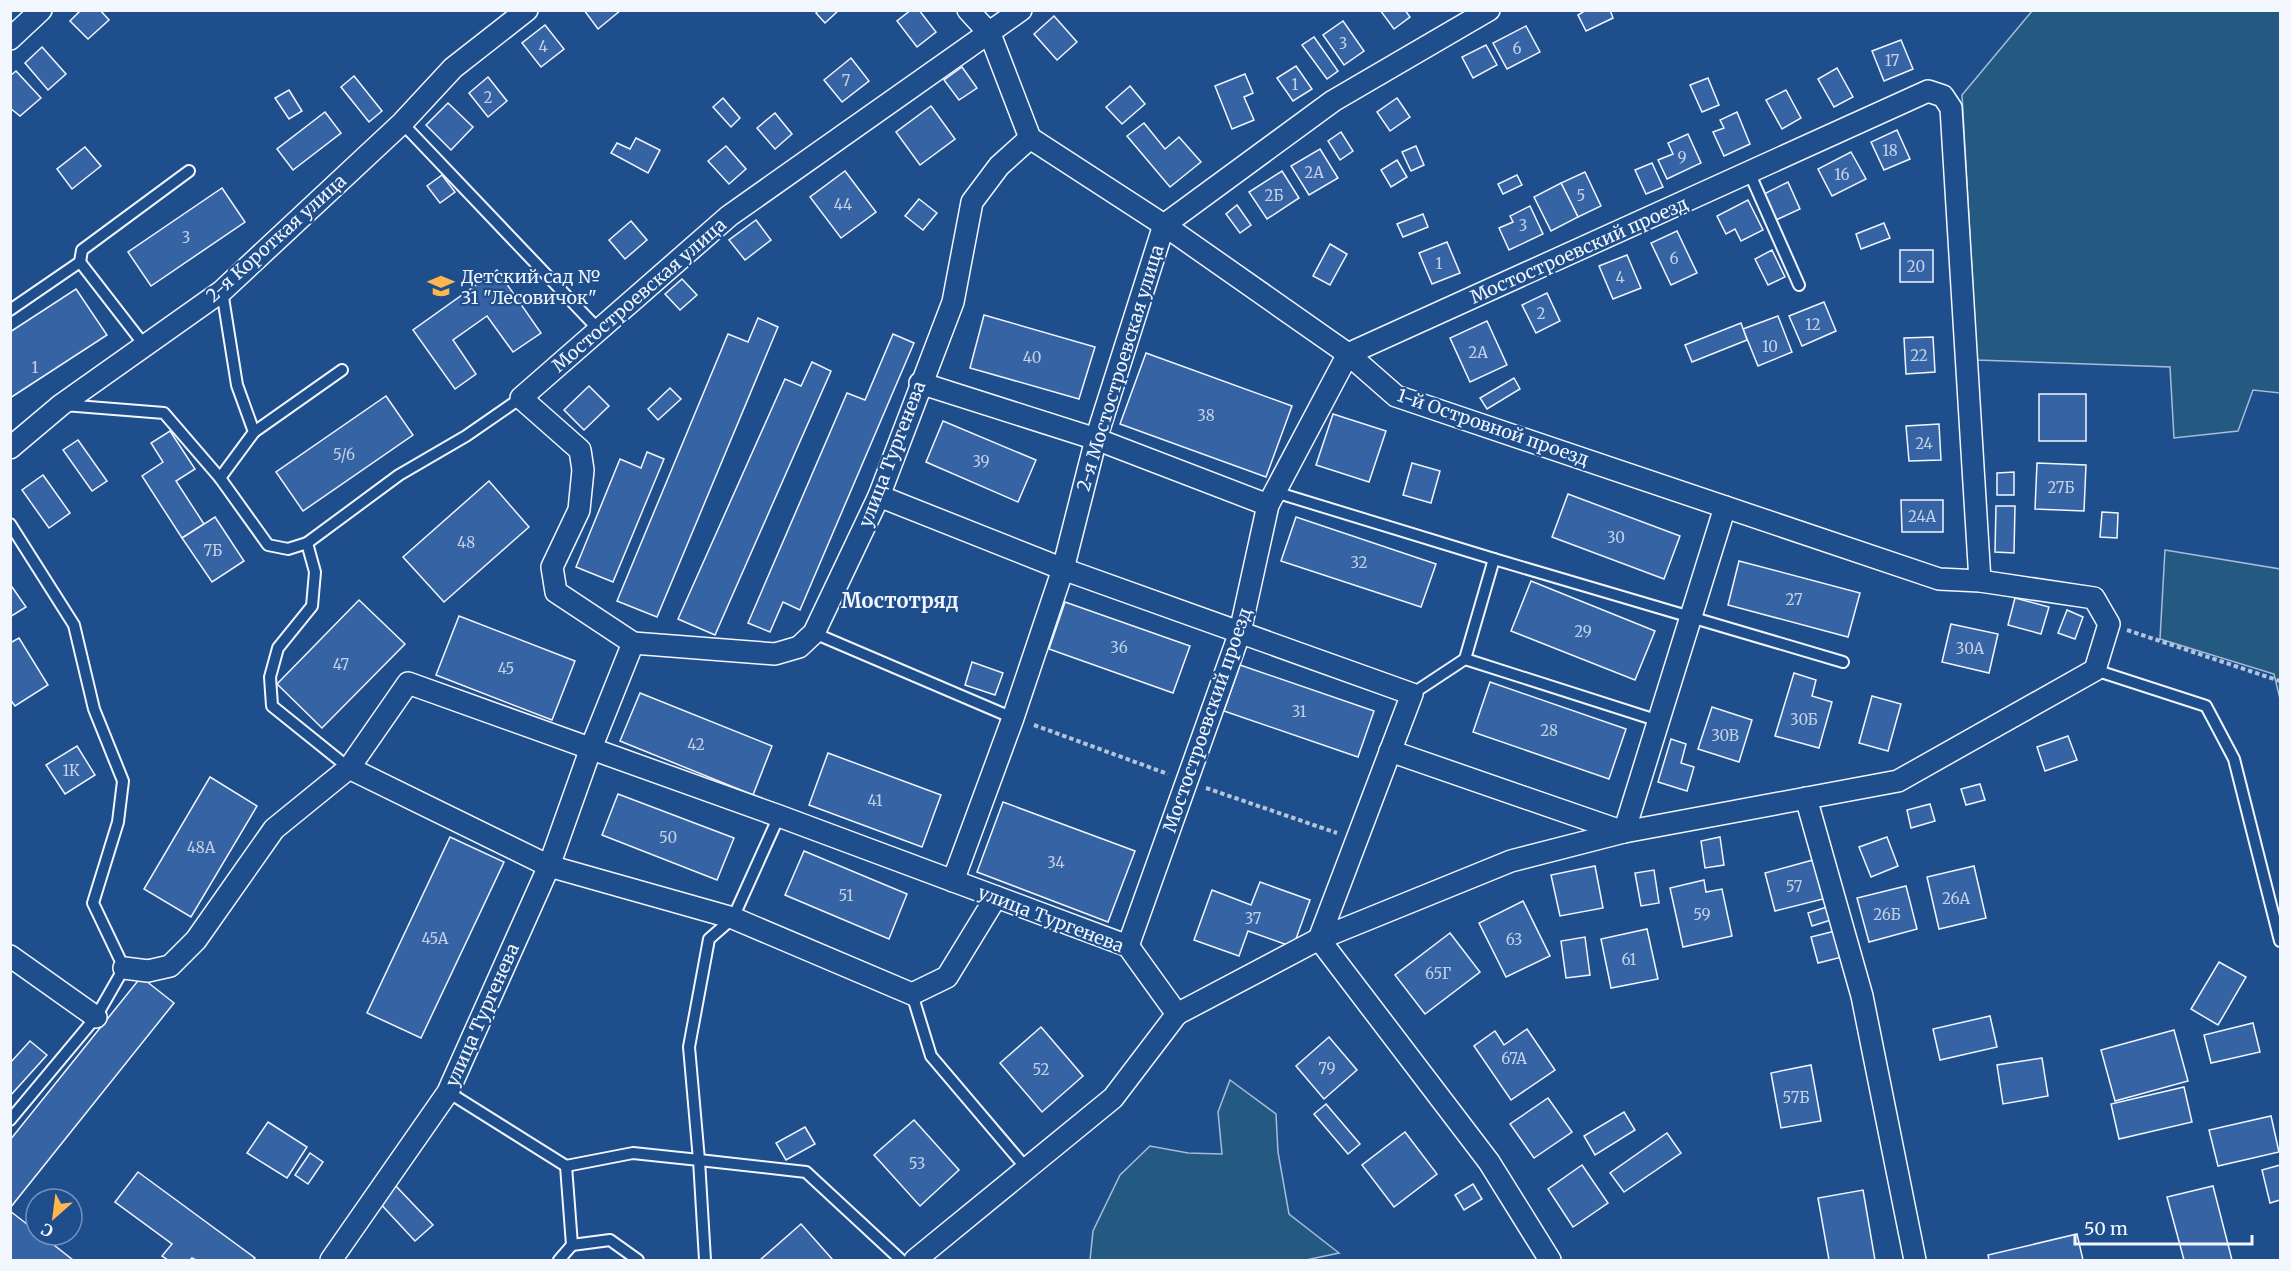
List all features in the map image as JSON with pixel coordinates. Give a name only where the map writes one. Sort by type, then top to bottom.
[{"type":"street","points":[[10,39],[41,10]]},
{"type":"street","name":"2-я Короткая улица","points":[[10,448],[61,405],[222,291],[402,123],[453,68],[527,10]]},
{"type":"street","points":[[968,10],[990,34],[1030,138]]},
{"type":"street","name":"Мостостроевская улица","points":[[521,398],[729,216],[1021,10]]},
{"type":"street","name":"2-я Мостостроевская улица","points":[[953,881],[1013,717],[1063,569],[1096,439],[1164,225],[1332,101],[1488,10]]},
{"type":"street","name":"Мостостроевский проезд","points":[[1128,946],[1240,632],[1271,498],[1348,354],[1928,91],[1942,96],[1951,108],[1980,581]]},
{"type":"street","name":"1-й Островной проезд","points":[[1030,138],[1164,225],[1348,354],[1396,396],[1939,579],[1980,581],[2094,598],[2109,624]]},
{"type":"street","name":"улица Тургенева","points":[[331,1260],[448,1092],[549,866],[591,748],[633,643],[775,654],[799,647],[814,633],[879,496],[920,383],[953,302],[972,202],[999,166],[1030,138]]},
{"type":"street","points":[[920,383],[1271,498]]},
{"type":"street","points":[[521,398],[580,450],[583,470],[579,510],[552,567],[556,592],[633,643]]},
{"type":"street","points":[[879,496],[1063,569],[1412,694],[1320,939]]},
{"type":"street","points":[[1624,832],[1725,507]]},
{"type":"street","points":[[915,1260],[1113,1098],[1177,1014],[1320,939],[1511,861],[1624,832],[1898,781],[2095,670],[2109,624]]},
{"type":"street","name":"улица Тургенева","points":[[349,768],[408,683],[779,816],[1128,946],[1177,1014]]},
{"type":"street","points":[[1390,751],[1624,832]]},
{"type":"street","points":[[124,969],[148,971],[170,966],[196,940],[274,829],[349,768],[549,866],[733,918],[912,994],[946,977],[996,897]]},
{"type":"street","points":[[1806,798],[1862,996],[1916,1260]]},
{"type":"street","points":[[1320,939],[1489,1162],[1550,1260]]},
{"type":"street","points":[[10,956],[96,1017]]},
{"type":"lane","points":[[402,123],[599,330]]},
{"type":"lane","points":[[10,310],[80,262],[82,250],[189,171]]},
{"type":"lane","points":[[1749,172],[1799,285]]},
{"type":"lane","points":[[80,262],[145,346]]},
{"type":"lane","points":[[222,291],[237,385],[254,432]]},
{"type":"lane","points":[[220,478],[254,432],[342,370]]},
{"type":"lane","points":[[61,405],[164,413],[220,478],[268,545],[288,549],[307,543],[399,475],[466,436],[521,398]]},
{"type":"lane","points":[[1271,498],[1494,559],[1843,662]]},
{"type":"lane","points":[[10,524],[74,625],[94,710],[123,781],[118,822],[93,903],[124,969],[96,1017],[10,1120]]},
{"type":"lane","points":[[307,543],[315,572],[312,606],[278,648],[270,677],[272,706],[349,768]]},
{"type":"lane","points":[[1412,694],[1465,659],[1494,559]]},
{"type":"lane","points":[[814,633],[1013,717]]},
{"type":"lane","points":[[1465,659],[1659,721]]},
{"type":"lane","points":[[2095,670],[2206,706],[2234,759],[2280,940]]},
{"type":"lane","points":[[705,1260],[689,1047],[709,939],[733,918],[779,816]]},
{"type":"lane","points":[[912,994],[931,1056],[1027,1169]]},
{"type":"lane","points":[[448,1092],[566,1166],[633,1153],[806,1172],[901,1260]]},
{"type":"lane","points":[[566,1166],[572,1245]]},
{"type":"lane","points":[[559,1260],[572,1245],[610,1240],[638,1260]]},
{"type":"path","points":[[2109,624],[2280,681]]},
{"type":"shaded area","points":[[2032,11],[2280,11],[2280,393],[2253,390],[2238,431],[2174,438],[2170,367],[1977,360],[1962,95]]},
{"type":"shaded area","points":[[2165,550],[2280,569],[2280,699],[2274,674],[2160,639]]},
{"type":"shaded area","points":[[1230,1080],[1276,1114],[1278,1152],[1289,1214],[1339,1253],[1306,1260],[1090,1260],[1093,1231],[1120,1175],[1150,1146],[1188,1153],[1222,1154],[1218,1112]]},
{"type":"building","points":[[81,10],[100,10],[109,20],[88,39],[70,21]]},
{"type":"building","points":[[584,10],[621,10],[598,29]]},
{"type":"building","points":[[819,10],[839,10],[825,23],[816,13]]},
{"type":"building","points":[[911,10],[919,10],[936,32],[917,47],[897,21]]},
{"type":"building","points":[[1380,10],[1405,10],[1410,17],[1394,29]]},
{"type":"building","points":[[1586,10],[1610,10],[1613,18],[1586,31],[1578,15]]},
{"type":"building","points":[[1054,16],[1077,42],[1057,60],[1034,34]]},
{"type":"building","points":[[1343,21],[1364,51],[1344,65],[1323,35]]},
{"type":"building","points":[[545,25],[564,49],[541,67],[522,43]]},
{"type":"building","points":[[1526,26],[1540,52],[1507,69],[1493,43]]},
{"type":"building","points":[[1314,37],[1338,71],[1327,79],[1302,45]]},
{"type":"building","points":[[1901,40],[1913,69],[1884,81],[1872,51]]},
{"type":"building","points":[[1486,45],[1497,65],[1473,78],[1462,57]]},
{"type":"building","points":[[42,47],[66,74],[48,90],[25,63]]},
{"type":"building","points":[[851,58],[869,81],[842,102],[824,80]]},
{"type":"building","points":[[1296,66],[1312,89],[1293,101],[1277,78]]},
{"type":"building","points":[[962,67],[977,88],[959,100],[944,80]]},
{"type":"building","points":[[1837,68],[1853,97],[1834,107],[1818,79]]},
{"type":"building","points":[[16,71],[41,98],[20,116],[10,108],[10,76]]},
{"type":"building","points":[[1245,74],[1253,93],[1244,97],[1254,120],[1232,129],[1215,86]]},
{"type":"building","points":[[354,76],[382,111],[369,122],[341,87]]},
{"type":"building","points":[[488,77],[507,101],[488,117],[469,93]]},
{"type":"building","points":[[1708,78],[1719,105],[1702,112],[1690,85]]},
{"type":"building","points":[[1130,86],[1145,104],[1122,124],[1106,107]]},
{"type":"building","points":[[289,90],[302,111],[289,119],[275,98]]},
{"type":"building","points":[[1786,90],[1801,118],[1782,129],[1766,100]]},
{"type":"building","points":[[723,98],[740,118],[731,127],[713,107]]},
{"type":"building","points":[[1397,98],[1410,117],[1390,131],[1377,112]]},
{"type":"building","points":[[448,103],[473,127],[451,150],[426,125]]},
{"type":"building","points":[[931,106],[955,139],[920,165],[896,132]]},
{"type":"building","points":[[325,112],[341,133],[293,170],[277,149]]},
{"type":"building","points":[[1737,112],[1750,144],[1724,156],[1713,132],[1724,128],[1720,120]]},
{"type":"building","points":[[775,113],[792,134],[775,149],[757,128]]},
{"type":"building","points":[[1144,123],[1165,149],[1179,137],[1201,162],[1170,187],[1127,136]]},
{"type":"building","points":[[1897,130],[1910,159],[1884,170],[1871,142]]},
{"type":"building","points":[[1341,132],[1353,151],[1340,160],[1328,141]]},
{"type":"building","points":[[1688,134],[1701,163],[1667,179],[1658,160],[1673,154],[1668,143]]},
{"type":"building","points":[[636,138],[660,150],[648,173],[611,153],[617,143],[630,149]]},
{"type":"building","points":[[726,146],[746,169],[729,184],[708,161]]},
{"type":"building","points":[[1416,146],[1424,165],[1411,171],[1402,152]]},
{"type":"building","points":[[85,147],[101,166],[72,189],[57,169]]},
{"type":"building","points":[[1320,149],[1338,178],[1309,195],[1291,166]]},
{"type":"building","points":[[1851,152],[1866,179],[1832,196],[1818,169]]},
{"type":"building","points":[[1397,160],[1407,177],[1391,187],[1381,170]]},
{"type":"building","points":[[1652,163],[1663,187],[1646,194],[1635,170]]},
{"type":"building","points":[[845,171],[876,212],[841,238],[810,197]]},
{"type":"building","points":[[1282,171],[1299,198],[1267,219],[1249,192]]},
{"type":"building","points":[[1585,172],[1601,206],[1578,217],[1561,183]]},
{"type":"building","points":[[442,175],[455,192],[440,203],[427,186]]},
{"type":"building","points":[[1517,175],[1522,185],[1503,194],[1498,184]]},
{"type":"building","points":[[1788,182],[1800,209],[1776,220],[1764,194]]},
{"type":"building","points":[[1561,183],[1578,217],[1551,231],[1534,197]]},
{"type":"building","points":[[222,188],[245,222],[151,286],[128,252]]},
{"type":"building","points":[[919,199],[937,213],[923,230],[905,216]]},
{"type":"building","points":[[1748,200],[1763,230],[1741,241],[1735,229],[1726,234],[1717,216]]},
{"type":"building","points":[[1237,205],[1251,225],[1240,233],[1226,214]]},
{"type":"building","points":[[1530,206],[1543,234],[1509,250],[1499,228],[1513,222],[1510,216]]},
{"type":"building","points":[[1423,214],[1428,227],[1403,237],[1397,224]]},
{"type":"building","points":[[756,220],[771,240],[745,260],[729,240]]},
{"type":"building","points":[[631,221],[647,240],[625,259],[609,240]]},
{"type":"building","points":[[1884,223],[1890,238],[1861,249],[1856,234]]},
{"type":"building","points":[[1677,231],[1697,273],[1671,285],[1651,243]]},
{"type":"building","points":[[1447,242],[1460,273],[1432,284],[1419,253]]},
{"type":"building","points":[[1330,244],[1347,254],[1330,285],[1313,276]]},
{"type":"building","points":[[1772,250],[1785,277],[1768,285],[1755,259]]},
{"type":"building","points":[[1900,250],[1933,250],[1933,282],[1900,282]]},
{"type":"building","points":[[1627,255],[1641,288],[1613,299],[1599,266]]},
{"type":"building","points":[[497,270],[541,333],[513,352],[487,316],[453,340],[476,374],[455,389],[413,330]]},
{"type":"building","points":[[682,279],[697,295],[680,310],[665,294]]},
{"type":"building","points":[[76,289],[107,335],[10,398],[10,332]]},
{"type":"building","points":[[1547,293],[1560,321],[1536,333],[1522,305]]},
{"type":"building","points":[[1824,302],[1836,331],[1802,346],[1789,316]]},
{"type":"building","points":[[984,315],[1095,347],[1079,399],[970,368]]},
{"type":"building","points":[[1778,316],[1792,352],[1758,366],[1743,329]]},
{"type":"building","points":[[758,318],[778,327],[657,617],[617,601],[728,334],[748,342]]},
{"type":"building","points":[[1487,321],[1507,365],[1470,382],[1450,338]]},
{"type":"building","points":[[1741,323],[1747,340],[1692,362],[1685,345]]},
{"type":"building","points":[[893,334],[914,343],[800,610],[783,602],[770,632],[748,623],[847,393],[865,400]]},
{"type":"building","points":[[1933,337],[1935,372],[1906,374],[1904,338]]},
{"type":"building","points":[[1146,353],[1292,406],[1266,477],[1120,424]]},
{"type":"building","points":[[812,362],[831,371],[715,635],[678,619],[785,379],[801,386]]},
{"type":"building","points":[[1514,378],[1520,389],[1487,409],[1480,398]]},
{"type":"building","points":[[589,386],[609,406],[584,430],[564,410]]},
{"type":"building","points":[[670,388],[681,399],[658,420],[648,409]]},
{"type":"building","points":[[2039,394],[2086,394],[2086,441],[2039,441]]},
{"type":"building","points":[[386,396],[413,435],[303,511],[276,472]]},
{"type":"building","points":[[1333,414],[1386,431],[1369,482],[1316,465]]},
{"type":"building","points":[[943,421],[1036,460],[1018,502],[926,462]]},
{"type":"building","points":[[1939,424],[1941,460],[1909,461],[1906,426]]},
{"type":"building","points":[[170,431],[195,469],[176,481],[204,524],[182,538],[142,476],[163,462],[151,443]]},
{"type":"building","points":[[78,440],[107,481],[92,491],[63,450]]},
{"type":"building","points":[[647,452],[664,459],[613,582],[576,567],[620,459],[641,468]]},
{"type":"building","points":[[1412,463],[1440,471],[1431,503],[1403,495]]},
{"type":"building","points":[[2037,463],[2086,465],[2084,511],[2035,509]]},
{"type":"building","points":[[2014,472],[2014,495],[1997,495],[1997,473]]},
{"type":"building","points":[[43,475],[70,513],[49,528],[22,490]]},
{"type":"building","points":[[489,481],[529,527],[444,602],[403,557]]},
{"type":"building","points":[[1568,494],[1680,536],[1664,579],[1552,537]]},
{"type":"building","points":[[1901,500],[1943,500],[1943,532],[1902,532]]},
{"type":"building","points":[[1996,506],[2015,506],[2014,553],[1995,552]]},
{"type":"building","points":[[2102,512],[2118,513],[2117,538],[2100,537]]},
{"type":"building","points":[[215,517],[244,561],[212,582],[182,538]]},
{"type":"building","points":[[1296,517],[1436,564],[1421,607],[1281,561]]},
{"type":"building","points":[[1739,561],[1860,593],[1848,637],[1728,605]]},
{"type":"building","points":[[1531,581],[1655,631],[1635,680],[1511,631]]},
{"type":"building","points":[[10,584],[26,607],[10,617]]},
{"type":"building","points":[[2015,598],[2049,607],[2041,634],[2008,625]]},
{"type":"building","points":[[359,600],[405,644],[322,728],[277,684]]},
{"type":"building","points":[[1065,602],[1190,646],[1173,693],[1049,649]]},
{"type":"building","points":[[2067,610],[2083,617],[2075,639],[2058,633]]},
{"type":"building","points":[[459,616],[575,661],[552,720],[436,675]]},
{"type":"building","points":[[1951,624],[1998,634],[1989,673],[1942,662]]},
{"type":"building","points":[[19,638],[48,685],[15,706],[10,699],[10,643]]},
{"type":"building","points":[[972,662],[1003,673],[995,695],[965,685]]},
{"type":"building","points":[[1240,665],[1374,711],[1358,757],[1224,711]]},
{"type":"building","points":[[1794,673],[1816,680],[1812,696],[1832,702],[1819,748],[1775,736]]},
{"type":"building","points":[[1490,682],[1626,729],[1609,779],[1473,732]]},
{"type":"building","points":[[640,693],[772,746],[753,795],[620,741]]},
{"type":"building","points":[[1872,696],[1901,704],[1888,751],[1859,743]]},
{"type":"building","points":[[1712,707],[1752,720],[1739,762],[1698,749]]},
{"type":"building","points":[[2068,736],[2077,760],[2045,771],[2037,747]]},
{"type":"building","points":[[1671,739],[1686,744],[1681,763],[1694,767],[1687,791],[1658,782]]},
{"type":"building","points":[[77,746],[95,775],[65,794],[46,765]]},
{"type":"building","points":[[828,753],[941,795],[922,847],[809,805]]},
{"type":"building","points":[[210,777],[257,806],[191,917],[144,889]]},
{"type":"building","points":[[1980,784],[1985,800],[1966,805],[1961,789]]},
{"type":"building","points":[[618,794],[734,838],[717,880],[602,835]]},
{"type":"building","points":[[1003,802],[1135,851],[1108,922],[977,872]]},
{"type":"building","points":[[1930,804],[1935,821],[1911,828],[1907,810]]},
{"type":"building","points":[[450,837],[504,862],[421,1038],[367,1013]]},
{"type":"building","points":[[1720,837],[1724,865],[1705,868],[1701,841]]},
{"type":"building","points":[[1887,837],[1898,866],[1871,877],[1859,847]]},
{"type":"building","points":[[804,851],[907,894],[889,939],[785,895]]},
{"type":"building","points":[[1813,860],[1823,899],[1775,911],[1765,873]]},
{"type":"building","points":[[1595,866],[1603,908],[1560,916],[1551,875]]},
{"type":"building","points":[[1974,866],[1986,918],[1939,929],[1927,877]]},
{"type":"building","points":[[1654,870],[1659,903],[1641,906],[1635,873]]},
{"type":"building","points":[[1704,880],[1706,892],[1722,889],[1732,936],[1683,947],[1670,888]]},
{"type":"building","points":[[1260,882],[1310,900],[1293,947],[1248,931],[1239,956],[1194,940],[1212,890],[1251,905]]},
{"type":"building","points":[[1906,886],[1917,929],[1869,942],[1857,898]]},
{"type":"building","points":[[1523,901],[1550,956],[1506,977],[1479,923]]},
{"type":"building","points":[[1830,906],[1834,919],[1812,926],[1808,913]]},
{"type":"building","points":[[1647,929],[1658,979],[1611,988],[1601,939]]},
{"type":"building","points":[[1835,931],[1842,957],[1818,963],[1811,937]]},
{"type":"building","points":[[1450,933],[1480,972],[1425,1014],[1395,975]]},
{"type":"building","points":[[1585,937],[1590,975],[1566,978],[1561,941]]},
{"type":"building","points":[[2219,962],[2246,977],[2218,1025],[2191,1009]]},
{"type":"building","points":[[141,977],[174,1003],[27,1187],[24,1187],[24,1190],[10,1208],[10,1140]]},
{"type":"building","points":[[1990,1016],[1997,1047],[1940,1060],[1933,1029]]},
{"type":"building","points":[[2253,1023],[2260,1052],[2211,1063],[2204,1035]]},
{"type":"building","points":[[1041,1027],[1083,1076],[1042,1112],[1000,1063]]},
{"type":"building","points":[[1527,1029],[1555,1070],[1511,1100],[1474,1046],[1495,1031],[1504,1045]]},
{"type":"building","points":[[2174,1030],[2188,1081],[2115,1101],[2101,1050]]},
{"type":"building","points":[[1329,1037],[1357,1070],[1324,1099],[1296,1066]]},
{"type":"building","points":[[30,1041],[47,1055],[10,1096],[10,1063]]},
{"type":"building","points":[[2042,1058],[2048,1096],[2003,1104],[1997,1065]]},
{"type":"building","points":[[1811,1065],[1821,1121],[1781,1128],[1771,1073]]},
{"type":"building","points":[[2184,1087],[2192,1122],[2119,1139],[2111,1104]]},
{"type":"building","points":[[1548,1098],[1572,1132],[1534,1158],[1510,1124]]},
{"type":"building","points":[[1326,1104],[1360,1144],[1348,1154],[1314,1114]]},
{"type":"building","points":[[1624,1112],[1635,1130],[1595,1155],[1584,1136]]},
{"type":"building","points":[[2271,1116],[2279,1152],[2218,1166],[2209,1130]]},
{"type":"building","points":[[914,1120],[959,1170],[920,1206],[874,1155]]},
{"type":"building","points":[[268,1122],[307,1147],[287,1178],[247,1153]]},
{"type":"building","points":[[805,1127],[815,1144],[786,1160],[776,1143]]},
{"type":"building","points":[[1405,1132],[1437,1174],[1394,1207],[1362,1165]]},
{"type":"building","points":[[1667,1133],[1681,1153],[1624,1192],[1610,1173]]},
{"type":"building","points":[[310,1153],[323,1162],[308,1184],[295,1175]]},
{"type":"building","points":[[1582,1165],[1608,1203],[1573,1227],[1548,1189]]},
{"type":"building","points":[[2280,1165],[2280,1200],[2270,1203],[2262,1170]]},
{"type":"building","points":[[138,1172],[255,1258],[253,1260],[196,1260],[192,1258],[190,1260],[168,1260],[162,1256],[172,1244],[115,1202]]},
{"type":"building","points":[[393,1183],[433,1225],[415,1241],[376,1199]]},
{"type":"building","points":[[1473,1184],[1482,1199],[1464,1210],[1455,1195]]},
{"type":"building","points":[[2213,1186],[2232,1260],[2184,1260],[2167,1197]]},
{"type":"building","points":[[1863,1190],[1875,1260],[1829,1260],[1818,1198]]},
{"type":"building","points":[[10,1211],[24,1222],[24,1247],[56,1247],[73,1260],[10,1260]]},
{"type":"building","points":[[801,1224],[833,1260],[760,1260]]},
{"type":"building","points":[[2077,1234],[2083,1260],[1989,1260],[1988,1255]]},
{"type":"place","name":"Детский сад № 31 \"Лесовичок\"","points":[[441,286]]},
{"type":"district","name":"Мостотряд","points":[[900,600]]}]
